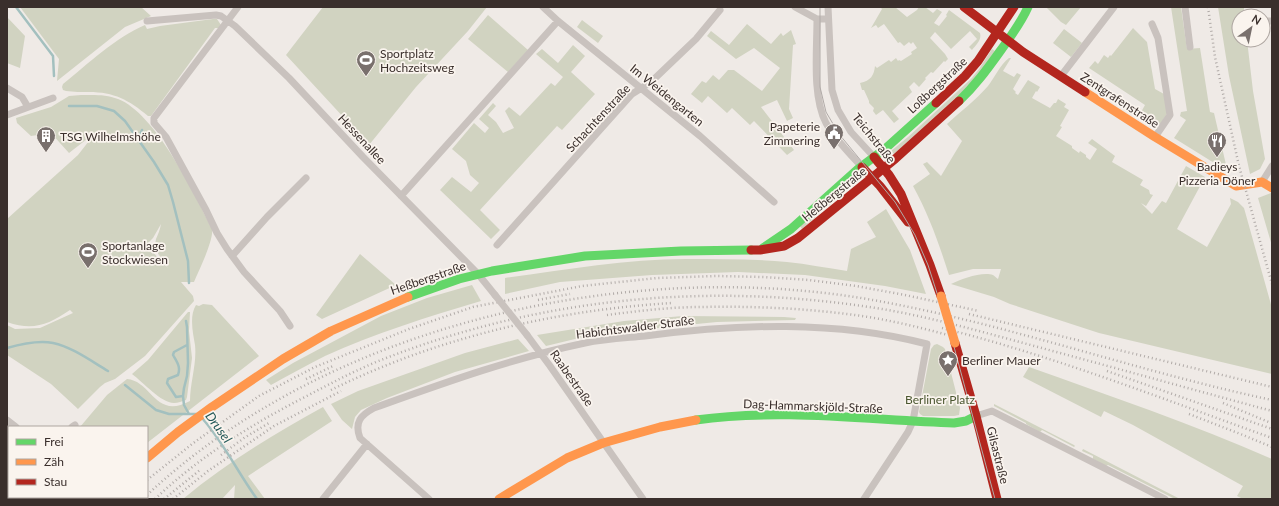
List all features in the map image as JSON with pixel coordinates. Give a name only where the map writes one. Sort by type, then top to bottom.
[{"type":"main road","name":"Zentgrafenstraße","points":[[964,7],[1008,41],[1061,76],[1155,137],[1236,186],[1262,182]]},
{"type":"main road","name":"Loßbergstraße","points":[[862,166],[889,146],[969,72],[1014,7]]},
{"type":"main road","points":[[884,169],[981,79],[1008,41],[1028,7]]},
{"type":"main road","name":"Teichstraße","points":[[874,157],[901,194],[930,266],[941,296],[976,416]]},
{"type":"main road","name":"Teichstraße","points":[[862,166],[916,232]]},
{"type":"main road","name":"Heßbergstraße","points":[[760,250],[791,229],[862,166]]},
{"type":"main road","name":"Heßbergstraße","points":[[148,457],[178,432],[212,407],[282,359],[331,331],[396,302],[459,279],[478,274],[585,256],[681,250],[760,250],[784,246],[798,238],[884,169]]},
{"type":"main road","points":[[1262,182],[1272,188]]},
{"type":"main road","name":"Heßbergstraße","points":[[791,229],[798,238]]},
{"type":"main road","name":"Dag-Hammarskjöld-Straße","points":[[499,499],[567,458],[603,443],[690,420],[772,414],[954,423],[966,421],[976,416]]},
{"type":"main road","name":"Gilsastraße","points":[[976,416],[997,499]]},
{"type":"street","points":[[238,7],[154,118],[154,123],[166,137],[217,233],[232,256],[280,311],[290,326]]},
{"type":"street","name":"Im Weidengarten","points":[[543,7],[558,21],[700,136],[774,202]]},
{"type":"street","points":[[795,7],[817,19],[828,19]]},
{"type":"street","name":"Teichstraße","points":[[828,7],[832,90],[838,110],[851,132],[874,157]]},
{"type":"street","points":[[1061,76],[1114,7]]},
{"type":"street","points":[[1185,7],[1190,47]]},
{"type":"street","name":"Schachtenstraße","points":[[497,245],[632,94],[650,82],[696,39],[720,10]]},
{"type":"street","points":[[147,21],[216,15],[221,16],[228,21]]},
{"type":"street","name":"Teichstraße","points":[[817,19],[817,89],[820,109],[836,138],[862,166]]},
{"type":"street","name":"Hessenallee","points":[[228,21],[289,78],[401,196],[478,274]]},
{"type":"street","points":[[401,196],[558,21]]},
{"type":"street","points":[[1152,24],[1158,38],[1170,115],[1155,137]]},
{"type":"street","points":[[7,88],[22,97],[28,107]]},
{"type":"street","points":[[7,114],[53,98]]},
{"type":"street","points":[[1262,182],[1272,166]]},
{"type":"street","points":[[232,256],[267,217],[306,178]]},
{"type":"street","name":"Raabestraße","points":[[478,274],[496,295],[550,366],[643,499]]},
{"type":"street","name":"Habichtswalder Straße","points":[[367,444],[360,438],[357,431],[359,420],[362,416],[374,408],[484,369],[587,343],[721,327],[827,328],[869,333],[927,344],[913,421]]},
{"type":"street","points":[[976,416],[992,411],[1165,499]]},
{"type":"street","points":[[864,499],[908,432],[913,421]]},
{"type":"street","points":[[323,499],[367,444],[429,499]]},
{"type":"green space","points":[[20,7],[141,7],[151,16],[125,27],[57,81],[59,59]]},
{"type":"green space","name":"Sportplatz Hochzeitsweg","points":[[323,7],[487,7],[468,31],[416,87],[369,145],[286,55]]},
{"type":"green space","points":[[880,7],[895,7],[907,17],[919,7],[925,7],[933,13],[937,9],[942,12],[934,23],[939,26],[947,16],[946,15],[949,10],[980,33],[980,38],[972,50],[969,47],[977,39],[970,31],[951,49],[935,32],[930,38],[948,59],[945,62],[944,61],[933,73],[931,72],[919,87],[914,82],[909,87],[912,92],[892,111],[899,119],[894,123],[883,110],[876,115],[873,111],[874,108],[869,103],[864,90],[862,90],[860,83],[867,81],[871,77],[875,66],[877,68],[889,60],[891,62],[896,58],[898,61],[901,61],[912,54],[911,52],[917,48],[913,42],[911,44],[909,42],[904,46],[900,42],[898,43],[884,24],[878,28],[876,25],[871,28],[882,9]]},
{"type":"green space","points":[[1046,7],[1081,7],[1066,25]]},
{"type":"green space","points":[[1171,7],[1181,7],[1187,49],[1200,48],[1210,112],[1214,113],[1227,169],[1174,138],[1186,120],[1180,116],[1181,112],[1187,111]]},
{"type":"green space","points":[[1218,7],[1244,7],[1231,8],[1231,48],[1248,48],[1253,91],[1265,159],[1260,169],[1250,174],[1229,76]]},
{"type":"green space","points":[[488,15],[528,50],[508,72],[468,39]]},
{"type":"green space","points":[[7,17],[25,36],[20,68],[7,63]]},
{"type":"green space","points":[[217,19],[221,25],[219,28],[215,28],[151,116],[148,116],[128,101],[114,95],[98,92],[72,92],[63,90],[63,84],[123,36],[134,30],[145,25],[147,29]]},
{"type":"green space","points":[[582,20],[603,36],[598,43],[577,27]]},
{"type":"green space","points":[[747,24],[771,44],[781,33],[783,36],[791,30],[796,44],[793,45],[789,109],[793,118],[787,121],[777,100],[761,107],[794,150],[787,155],[754,121],[750,125],[732,108],[727,113],[708,96],[702,103],[691,94],[702,81],[706,83],[713,75],[719,80],[728,70],[734,70],[762,91],[780,68],[754,48],[736,59],[707,36],[711,31],[729,45]]},
{"type":"green space","points":[[1133,28],[1147,42],[1155,89],[1164,94],[1168,112],[1159,126],[1140,114],[1145,105],[1089,68],[1095,61],[1098,64],[1104,55],[1108,58],[1110,55],[1111,56]]},
{"type":"green space","points":[[1064,29],[1082,43],[1071,57],[1053,43]]},
{"type":"green space","points":[[573,45],[585,56],[571,72],[595,94],[562,130],[557,126],[480,210],[500,230],[491,239],[440,190],[452,177],[471,192],[479,183],[470,175],[466,161],[452,149],[474,123],[485,133],[489,128],[479,119],[493,103],[496,106],[488,115],[496,122],[503,133],[514,128],[505,111],[509,107],[520,116],[551,83],[555,86],[563,77],[536,54],[542,49],[558,63]]},
{"type":"green space","points":[[992,49],[995,51],[973,82],[894,154],[891,151],[971,79]]},
{"type":"green space","points":[[1009,58],[1011,58],[1003,71],[1014,77],[1017,73],[1021,75],[1013,89],[1016,92],[1015,93],[1018,95],[1028,80],[1040,87],[1032,98],[1050,108],[1058,99],[1066,104],[1064,107],[1069,110],[1060,126],[1062,127],[1056,136],[1072,146],[1072,148],[1079,153],[1080,151],[1086,155],[1086,157],[1090,160],[1097,149],[1088,143],[1092,139],[1115,156],[1112,162],[1143,180],[1140,185],[1149,190],[1150,194],[1153,195],[1146,206],[1141,203],[1152,214],[1162,201],[1166,203],[1186,166],[1205,177],[1177,229],[1207,247],[1231,204],[1230,198],[1238,202],[1244,208],[1272,308],[1272,374],[1099,333],[951,284],[966,278],[984,274],[993,275],[998,279],[1001,269],[973,269],[949,275],[933,230],[913,186],[930,174],[923,164],[927,162],[941,176],[962,141],[947,124],[983,91]]},
{"type":"green space","name":"Sportanlage Stockwiesen","points":[[69,96],[109,96],[132,107],[146,120],[172,156],[195,195],[212,229],[209,247],[194,282],[181,282],[193,296],[194,301],[145,356],[115,379],[105,383],[78,409],[51,384],[7,355],[7,325],[15,329],[40,328],[73,313],[70,310],[47,323],[33,326],[16,325],[7,322],[7,219],[78,155],[96,132],[69,153],[51,133],[31,136],[17,123],[16,118],[51,107]],"holes":[[[161,224],[155,243],[159,255],[168,268],[146,245],[153,238]]]},
{"type":"green space","points":[[855,179],[856,181],[802,229],[800,226]]},
{"type":"green space","points":[[1271,193],[1272,194],[1272,246],[1258,198]]},
{"type":"green space","points":[[886,209],[910,250],[926,294],[885,286],[805,275],[738,272],[652,275],[560,282],[505,294],[505,278],[663,259],[762,260],[847,271],[851,249],[876,237],[867,222]]},
{"type":"green space","points":[[360,254],[396,285],[322,319],[316,315]]},
{"type":"green space","points":[[472,285],[481,301],[422,319],[363,340],[325,356],[271,385],[266,380],[293,363],[381,316],[427,298]]},
{"type":"green space","points":[[203,304],[212,305],[259,356],[148,442],[148,426],[81,426],[107,395],[127,379],[135,381],[161,403],[169,406],[178,406],[190,401],[195,352],[192,325],[193,314],[196,305],[199,306]]},
{"type":"green space","points":[[188,312],[190,312],[189,331],[192,358],[187,397],[186,400],[174,403],[164,400],[158,396],[132,374],[148,360]]},
{"type":"green space","points":[[683,316],[796,318],[795,320],[717,322],[666,327],[575,339],[546,346],[537,335],[624,321]]},
{"type":"green space","points":[[518,339],[529,351],[455,372],[387,398],[361,410],[355,417],[352,429],[342,420],[331,404],[358,391],[465,353]]},
{"type":"green space","name":"Berliner Platz","points":[[937,344],[945,349],[960,408],[959,415],[923,416],[919,412],[931,349]]},
{"type":"green space","points":[[1029,367],[1182,422],[1272,459],[1272,499],[1243,499],[1237,496],[1243,486],[1133,425],[1104,411],[1101,417],[1023,377]]},
{"type":"green space","points":[[994,404],[1075,446],[1074,447],[1042,430],[1040,432],[994,406]]},
{"type":"green space","points":[[323,407],[332,421],[248,476],[265,499],[234,499],[235,485],[222,499],[183,499],[216,473],[251,450]]},
{"type":"green space","points":[[1083,449],[1180,499],[1175,499],[1108,465],[1106,466],[1093,459],[1093,456],[1082,451]]},
{"type":"waterway","points":[[16,7],[53,56],[54,76]]},
{"type":"waterway","points":[[69,106],[97,106],[114,111],[125,121],[154,162],[168,185],[173,202],[188,261],[189,283]]},
{"type":"waterway","points":[[138,139],[142,130]]},
{"type":"waterway","points":[[186,321],[188,363],[183,396],[184,405],[189,414]]},
{"type":"waterway","name":"Drusel","points":[[7,348],[36,342],[53,343],[74,351],[108,371]]},
{"type":"waterway","points":[[183,396],[176,397],[167,383],[168,379],[178,375],[179,372],[178,365],[173,355],[174,352],[187,345]]},
{"type":"waterway","name":"Drusel","points":[[125,385],[156,410],[169,414],[197,414]]},
{"type":"waterway","name":"Drusel","points":[[202,418],[224,448],[257,499]]},
{"type":"tram line","points":[[820,7],[820,87],[826,112],[839,134],[895,202],[915,235],[928,265],[953,343],[995,499]]},
{"type":"railway","points":[[1208,7],[1215,57],[1239,166],[1272,284]]},
{"type":"railway","points":[[148,479],[192,444],[259,396],[315,367],[409,329],[473,307],[582,286],[657,278],[717,276],[809,280],[856,286],[979,311]]},
{"type":"railway","points":[[148,494],[220,436],[301,387],[389,348],[481,318],[576,299],[673,289],[768,288],[861,298],[964,320],[1169,375],[1272,400]]},
{"type":"railway","points":[[538,300],[570,294]]},
{"type":"railway","points":[[155,499],[206,456],[262,420],[347,375],[376,362],[437,340],[499,322],[562,309],[625,301],[689,296],[753,296],[818,301],[882,309],[960,326],[1272,411]]},
{"type":"railway","points":[[331,390],[412,355],[454,341],[497,330],[584,312],[672,303]]},
{"type":"railway","points":[[607,315],[689,307],[792,309],[860,316],[911,325],[948,335]]},
{"type":"railway","points":[[969,314],[1272,387]]},
{"type":"railway","points":[[942,328],[984,339],[1067,365],[1272,438]]},
{"type":"railway","points":[[306,379],[333,366]]},
{"type":"railway","points":[[1107,371],[1272,429]]},
{"type":"railway","points":[[173,499],[208,471],[274,426],[341,391]]},
{"type":"railway","points":[[1223,403],[1271,423]]},
{"type":"railway","points":[[1189,414],[1272,447]]},
{"type":"railway","points":[[221,455],[244,438],[269,423]]},
{"type":"railway","points":[[164,499],[200,470]]},
{"type":"traffic: fast","points":[[959,101],[976,83],[1016,29],[1028,7]]},
{"type":"traffic: fast","points":[[763,248],[791,229],[858,169],[886,148],[936,103]]},
{"type":"traffic: fast","points":[[408,297],[459,279],[492,271],[585,256],[681,251],[751,250]]},
{"type":"traffic: fast","points":[[696,420],[760,415],[793,415],[954,423],[966,421],[976,416]]},
{"type":"traffic: slow","points":[[1085,92],[1155,137],[1236,186],[1262,182],[1272,188]]},
{"type":"traffic: slow","points":[[941,296],[955,343]]},
{"type":"traffic: slow","points":[[148,457],[178,432],[212,407],[283,359],[331,331],[408,297]]},
{"type":"traffic: slow","points":[[499,499],[567,458],[603,443],[660,427],[696,420]]},
{"type":"traffic: jam","points":[[964,7],[1023,52],[1085,92]]},
{"type":"traffic: jam","points":[[936,103],[965,76],[978,61],[1014,7]]},
{"type":"traffic: jam","points":[[751,250],[784,246],[798,238],[895,159],[959,101]]},
{"type":"traffic: jam","points":[[874,157],[889,175],[901,194],[941,296]]},
{"type":"traffic: jam","points":[[862,167],[880,186],[908,222]]},
{"type":"traffic: jam","points":[[955,343],[976,416],[997,499]]},
{"type":"place","name":"Sportplatz Hochzeitsweg","points":[[366,77]]},
{"type":"place","name":"Papeterie Zimmering","points":[[834,150]]},
{"type":"place","name":"TSG Wilhelmshöhe","points":[[46,153]]},
{"type":"place","name":"Badieys Pizzeria Döner","points":[[1217,158]]},
{"type":"place","name":"Sportanlage Stockwiesen","points":[[88,269]]},
{"type":"place","name":"Berliner Mauer","points":[[948,377]]}]
